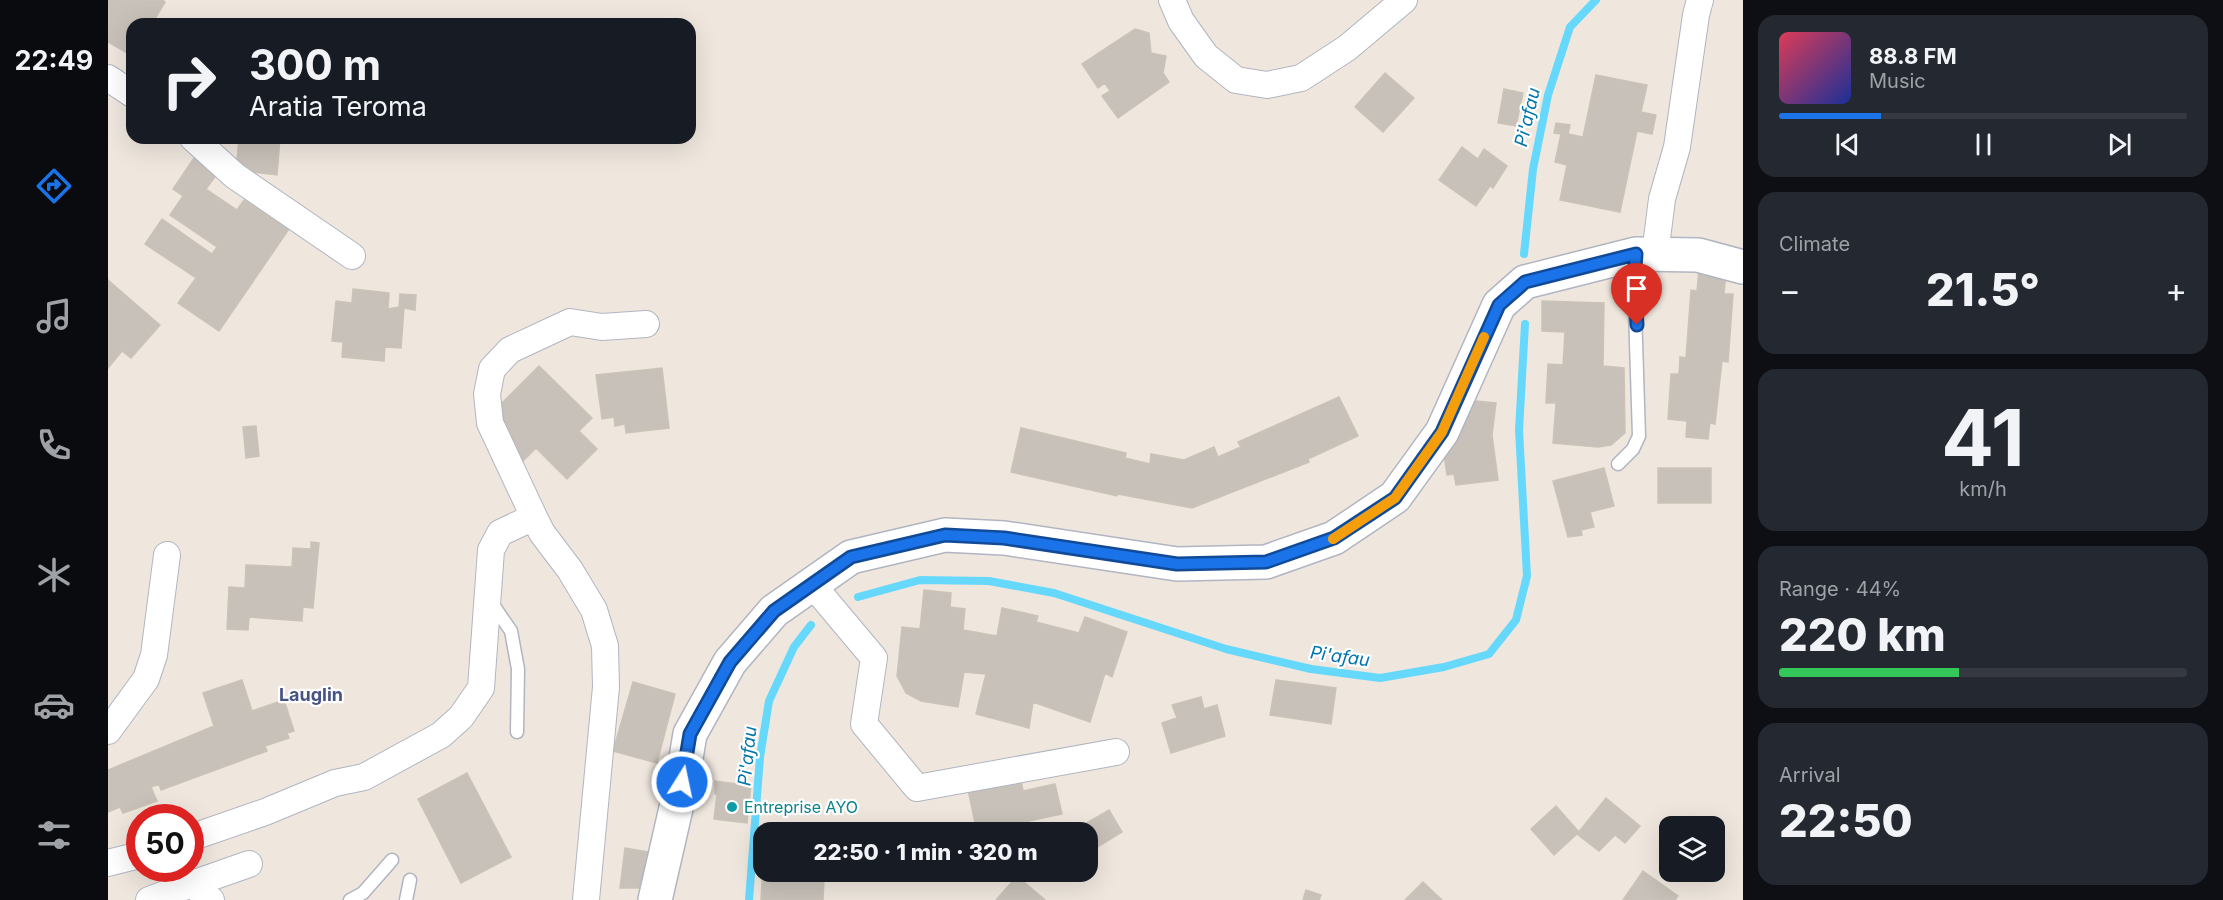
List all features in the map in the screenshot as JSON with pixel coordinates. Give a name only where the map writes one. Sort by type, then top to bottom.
[{"type":"main road","points":[[655,900],[682,782],[690,734],[730,662],[774,611],[851,557],[945,535],[1004,538],[1177,564],[1266,562],[1334,538],[1395,498],[1442,432],[1499,305],[1525,282],[1646,254],[1698,255],[1743,267]]},
{"type":"street","points":[[1172,0],[1181,21],[1206,56],[1236,80],[1267,84],[1301,78],[1347,48],[1404,0]]},
{"type":"street","points":[[1646,254],[1677,147],[1700,0]]},
{"type":"street","points":[[108,78],[126,90]]},
{"type":"street","points":[[200,144],[235,176],[352,256]]},
{"type":"street","points":[[586,900],[606,687],[605,646],[594,610],[570,570],[542,533],[534,517],[490,423],[487,394],[492,369],[510,350],[570,322],[602,327],[646,324]]},
{"type":"street","points":[[204,833],[265,812],[335,783],[364,777],[441,735],[461,717],[481,688],[491,550],[500,533],[534,517]]},
{"type":"street","points":[[108,731],[146,679],[154,655],[167,555]]},
{"type":"street","points":[[811,583],[874,658],[864,724],[917,788],[1116,752]]},
{"type":"street","points":[[108,863],[126,858]]},
{"type":"street","points":[[149,900],[249,864]]},
{"type":"street","points":[[192,884],[212,900]]},
{"type":"lane","points":[[1618,464],[1633,449],[1639,435],[1634,280],[1646,254]]},
{"type":"lane","points":[[487,596],[511,631],[518,669],[517,732]]},
{"type":"lane","points":[[350,900],[363,892],[392,860]]},
{"type":"lane","points":[[406,900],[410,880]]},
{"type":"building","points":[[108,0],[163,0],[165,2],[156,18],[126,18],[126,52],[108,42]]},
{"type":"building","points":[[1135,29],[1149,33],[1151,53],[1166,56],[1163,73],[1169,82],[1118,118],[1102,96],[1110,91],[1105,83],[1098,88],[1082,64]]},
{"type":"building","points":[[1385,73],[1414,98],[1383,132],[1355,107]]},
{"type":"building","points":[[1596,75],[1647,85],[1641,112],[1656,115],[1652,134],[1637,131],[1620,212],[1560,200],[1567,165],[1555,162],[1561,134],[1554,133],[1556,123],[1570,125],[1568,134],[1583,137]]},
{"type":"building","points":[[1504,89],[1523,93],[1516,126],[1498,123]]},
{"type":"building","points":[[238,144],[280,144],[277,175],[236,170]]},
{"type":"building","points":[[1462,147],[1478,159],[1484,149],[1507,166],[1493,188],[1490,186],[1476,206],[1439,180]]},
{"type":"building","points":[[194,158],[217,174],[206,189],[237,210],[244,200],[289,229],[219,331],[178,303],[196,278],[145,244],[162,219],[212,254],[217,247],[170,215],[183,196],[173,189]]},
{"type":"building","points":[[1699,269],[1726,271],[1724,294],[1733,294],[1728,362],[1722,361],[1715,424],[1710,423],[1708,439],[1686,437],[1687,421],[1668,419],[1671,374],[1679,374],[1680,357],[1686,358],[1691,290],[1697,291]]},
{"type":"building","points":[[108,280],[160,325],[131,358],[122,351],[108,368]]},
{"type":"building","points":[[353,289],[389,293],[388,309],[399,307],[400,294],[416,295],[415,310],[404,308],[401,348],[385,347],[384,361],[342,357],[343,342],[332,341],[336,301],[352,303]]},
{"type":"building","points":[[1542,301],[1604,303],[1603,366],[1624,368],[1625,433],[1611,445],[1598,447],[1553,443],[1556,403],[1546,403],[1548,364],[1563,365],[1565,332],[1542,331]]},
{"type":"building","points":[[539,366],[592,418],[579,431],[597,449],[567,479],[536,448],[523,461],[511,450],[498,407]]},
{"type":"building","points":[[662,368],[669,428],[626,433],[625,424],[615,426],[614,417],[602,419],[596,375]]},
{"type":"building","points":[[1339,397],[1358,436],[1308,459],[1309,462],[1192,508],[1118,494],[1117,496],[1011,472],[1021,428],[1126,453],[1125,458],[1150,464],[1151,454],[1184,460],[1214,447],[1218,457],[1241,447],[1238,442]]},
{"type":"building","points":[[1465,400],[1496,403],[1492,435],[1498,480],[1456,485],[1454,474],[1447,475],[1442,441]]},
{"type":"building","points":[[256,426],[259,456],[246,458],[243,427]]},
{"type":"building","points":[[1604,468],[1614,506],[1590,512],[1594,527],[1581,530],[1582,535],[1568,537],[1553,481]]},
{"type":"building","points":[[1658,468],[1711,468],[1711,503],[1658,503]]},
{"type":"building","points":[[311,542],[319,543],[313,608],[303,607],[302,621],[249,617],[248,630],[227,629],[229,587],[245,588],[246,565],[292,567],[293,548],[311,549]]},
{"type":"building","points":[[924,590],[951,593],[950,607],[965,609],[963,630],[997,636],[1002,608],[1038,616],[1036,622],[1079,633],[1085,617],[1127,632],[1112,677],[1105,673],[1090,722],[1033,702],[1029,728],[976,714],[986,674],[964,672],[958,707],[921,701],[906,693],[897,676],[902,627],[920,629]]},
{"type":"building","points":[[242,680],[252,711],[284,700],[294,731],[287,733],[289,738],[265,746],[267,751],[161,790],[159,784],[151,787],[157,801],[148,804],[126,804],[126,812],[123,813],[120,807],[108,812],[108,770],[214,726],[203,693]]},
{"type":"building","points":[[1276,680],[1336,688],[1331,724],[1270,715]]},
{"type":"building","points":[[633,682],[675,694],[657,763],[613,751]]},
{"type":"building","points":[[1201,697],[1204,709],[1217,705],[1225,736],[1171,753],[1162,723],[1177,718],[1172,705]]},
{"type":"building","points":[[467,773],[511,857],[461,883],[418,799]]},
{"type":"building","points":[[1020,774],[1023,791],[1055,784],[1062,814],[1024,822],[975,822],[967,785]]},
{"type":"building","name":"Entreprise AYO","points":[[715,781],[751,786],[747,823],[714,819],[717,794],[715,794]]},
{"type":"building","points":[[1606,798],[1640,826],[1625,843],[1615,835],[1599,851],[1577,834]]},
{"type":"building","points":[[1556,806],[1579,832],[1554,855],[1531,829]]},
{"type":"building","points":[[1109,810],[1122,832],[1098,847],[1098,822],[1088,822]]},
{"type":"building","points":[[625,848],[649,852],[642,888],[620,888]]},
{"type":"building","points":[[1643,871],[1678,896],[1675,900],[1623,900]]},
{"type":"building","points":[[762,882],[824,882],[823,900],[761,900]]},
{"type":"building","points":[[1012,882],[1024,882],[1045,900],[996,900]]},
{"type":"building","points":[[1423,882],[1442,900],[1405,900]]},
{"type":"building","points":[[1306,890],[1321,895],[1319,900],[1303,900]]},
{"type":"waterway","name":"Pi'afau","points":[[1524,254],[1533,169],[1548,95],[1570,27],[1596,0]]},
{"type":"waterway","name":"Pi'afau","points":[[858,597],[920,580],[989,581],[1054,593],[1226,649],[1311,669],[1380,678],[1444,667],[1489,654],[1516,620],[1527,576],[1519,430],[1525,324]]},
{"type":"waterway","name":"Pi'afau","points":[[749,900],[760,757],[769,701],[794,647],[811,625]]},
{"type":"slow traffic","points":[[1333,539],[1395,498],[1442,432],[1484,337]]},
{"type":"place","name":"Entreprise AYO","points":[[732,807]]},
{"type":"district","name":"Lauglin","points":[[311,694]]},
{"type":"route","points":[[682,782],[690,734],[730,662],[774,611],[851,557],[945,535],[1004,538],[1177,564],[1266,562],[1334,538],[1395,498],[1442,432],[1499,305],[1525,282],[1636,254],[1634,280],[1637,325]]}]
